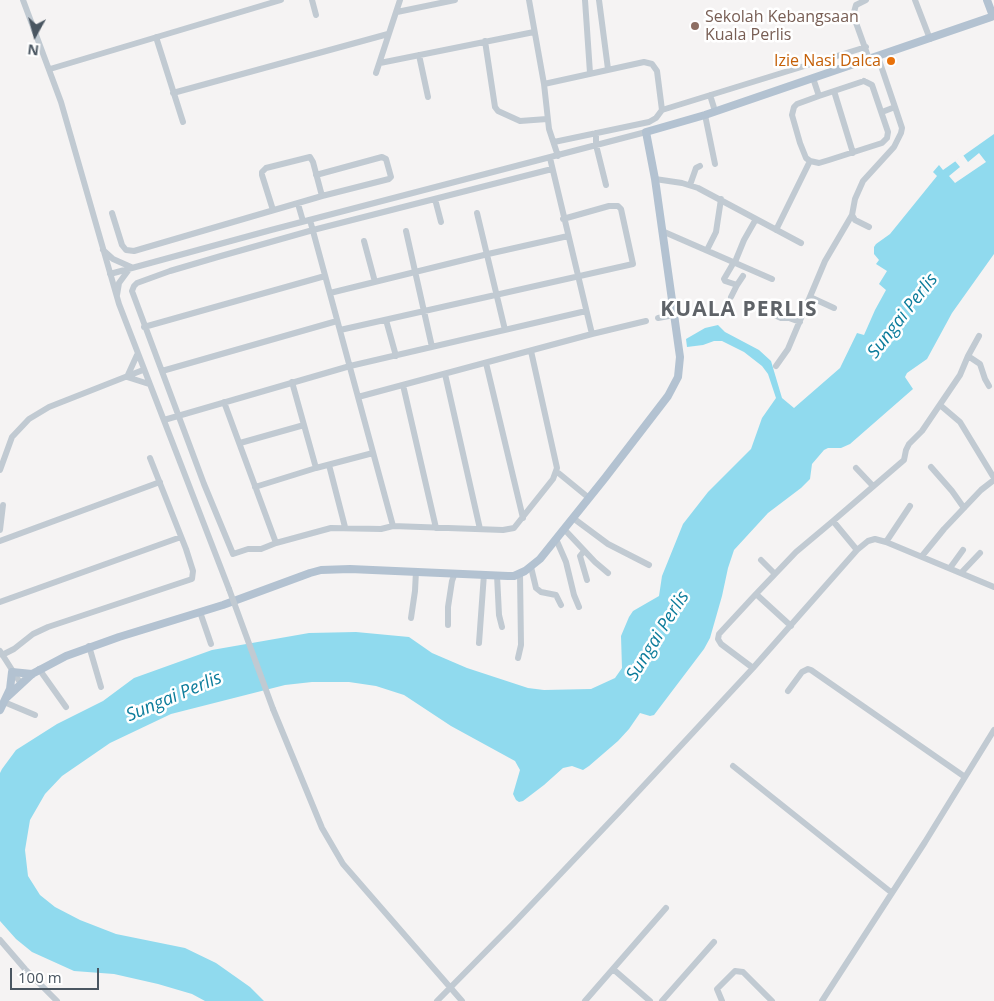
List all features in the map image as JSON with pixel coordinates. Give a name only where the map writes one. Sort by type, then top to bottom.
[{"type":"main road","points":[[5,700],[36,672],[89,646],[200,612],[321,570],[416,571],[514,576],[530,567],[540,559],[589,498],[675,385],[679,371],[680,357],[655,179],[646,132],[705,115],[994,16],[987,0]]},
{"type":"main road","points":[[0,710],[10,689],[10,668],[36,672]]},
{"type":"street","points":[[23,0],[50,69],[86,185],[117,298],[137,355],[164,420],[273,709],[322,828],[342,864],[462,1001]]},
{"type":"street","points":[[50,69],[281,0]]},
{"type":"street","points":[[312,0],[316,14]]},
{"type":"street","points":[[376,73],[400,0]]},
{"type":"street","points":[[397,12],[455,0]]},
{"type":"street","points":[[529,0],[544,84],[545,119],[556,149]]},
{"type":"street","points":[[585,0],[590,73]]},
{"type":"street","points":[[599,0],[608,69]]},
{"type":"street","points":[[866,0],[856,5],[854,12],[869,59]]},
{"type":"street","points":[[915,0],[930,39]]},
{"type":"street","points":[[380,63],[534,32]]},
{"type":"street","points":[[173,93],[388,34]]},
{"type":"street","points":[[156,37],[182,122]]},
{"type":"street","points":[[485,42],[495,107],[503,115],[520,121],[545,119]]},
{"type":"street","points":[[110,274],[307,220],[550,158],[556,149],[596,139],[653,120],[662,110],[866,47]]},
{"type":"street","points":[[419,55],[428,97]]},
{"type":"street","points":[[776,366],[788,350],[825,262],[852,215],[855,199],[863,181],[894,147],[900,137],[902,128],[878,57]]},
{"type":"street","points":[[544,84],[640,62],[652,64],[658,72],[662,110]]},
{"type":"street","points":[[813,78],[819,96]]},
{"type":"street","points":[[864,81],[872,85],[888,132],[887,138],[882,143],[819,163],[810,162],[806,158],[800,143],[792,111],[797,104],[834,91],[864,81]]},
{"type":"street","points":[[834,91],[853,152]]},
{"type":"street","points":[[710,95],[715,111]]},
{"type":"street","points":[[882,112],[895,107]]},
{"type":"street","points":[[705,115],[715,164]]},
{"type":"street","points":[[556,149],[596,139],[646,132]]},
{"type":"street","points":[[596,139],[606,185]]},
{"type":"street","points":[[273,210],[262,175],[263,170],[306,157],[312,159],[322,196]]},
{"type":"street","points":[[112,214],[122,245],[126,250],[134,251],[391,177],[386,159],[382,157],[316,175]]},
{"type":"street","points":[[550,158],[563,219],[592,334]]},
{"type":"street","points":[[776,230],[810,162]]},
{"type":"street","points":[[690,185],[696,168],[700,166]]},
{"type":"street","points":[[531,351],[556,463],[556,472],[553,479],[517,526],[509,530],[392,526],[373,529],[345,527],[325,529],[261,549],[251,548],[232,554],[144,327],[132,295],[132,288],[137,284],[170,271],[313,230],[552,169]]},
{"type":"street","points":[[655,179],[690,185],[721,199],[801,243]]},
{"type":"street","points":[[414,193],[418,204]]},
{"type":"street","points":[[435,199],[441,222]]},
{"type":"street","points":[[707,250],[716,232],[721,199]]},
{"type":"street","points":[[298,204],[313,230],[392,526]]},
{"type":"street","points":[[340,330],[633,264],[623,217],[618,206],[614,205],[563,219]]},
{"type":"street","points":[[477,213],[505,330]]},
{"type":"street","points":[[852,215],[855,220],[869,227]]},
{"type":"street","points":[[737,285],[724,280],[740,253],[742,244],[756,219]]},
{"type":"street","points":[[406,231],[432,347]]},
{"type":"street","points":[[662,231],[772,279]]},
{"type":"street","points":[[330,293],[568,236]]},
{"type":"street","points":[[364,242],[375,282]]},
{"type":"street","points":[[103,250],[113,259],[131,267]]},
{"type":"street","points":[[166,258],[170,271]]},
{"type":"street","points":[[117,298],[119,283],[131,267]]},
{"type":"street","points":[[144,327],[325,276]]},
{"type":"street","points":[[731,297],[743,276]]},
{"type":"street","points":[[810,296],[834,308]]},
{"type":"street","points":[[746,302],[781,318],[792,318],[800,322]]},
{"type":"street","points":[[164,420],[350,366],[586,312]]},
{"type":"street","points":[[658,318],[674,315]]},
{"type":"street","points":[[386,320],[396,356]]},
{"type":"street","points":[[162,371],[337,321]]},
{"type":"street","points":[[358,397],[646,321]]},
{"type":"street","points":[[752,668],[721,644],[718,639],[719,634],[774,573],[796,552],[904,460],[909,444],[921,433],[960,375],[968,356],[980,336]]},
{"type":"street","points":[[127,377],[137,355]]},
{"type":"street","points":[[968,356],[980,364],[984,379],[989,386]]},
{"type":"street","points":[[486,363],[523,518]]},
{"type":"street","points":[[0,470],[12,437],[29,419],[49,407],[143,370]]},
{"type":"street","points":[[445,374],[480,529]]},
{"type":"street","points":[[127,377],[149,384]]},
{"type":"street","points":[[292,382],[316,468]]},
{"type":"street","points":[[403,385],[436,528]]},
{"type":"street","points":[[224,402],[276,543]]},
{"type":"street","points":[[922,556],[964,508],[994,479],[960,422],[940,405]]},
{"type":"street","points":[[240,443],[304,425]]},
{"type":"street","points":[[255,487],[373,453]]},
{"type":"street","points":[[21,684],[1,653],[14,649],[33,634],[48,627],[190,582],[194,576],[150,458]]},
{"type":"street","points":[[329,465],[345,527]]},
{"type":"street","points":[[932,467],[951,488],[964,508]]},
{"type":"street","points":[[856,468],[873,486]]},
{"type":"street","points":[[556,472],[589,498]]},
{"type":"street","points":[[0,542],[160,482]]},
{"type":"street","points":[[0,530],[3,505]]},
{"type":"street","points":[[886,542],[910,506]]},
{"type":"street","points":[[573,518],[608,544],[649,565]]},
{"type":"street","points":[[833,521],[857,550]]},
{"type":"street","points":[[564,529],[608,573]]},
{"type":"street","points":[[0,602],[180,537]]},
{"type":"street","points":[[556,539],[564,557],[579,607]]},
{"type":"street","points":[[437,1001],[595,838],[752,668],[857,550],[872,539],[886,542],[994,587]]},
{"type":"street","points":[[584,550],[580,556],[587,580]]},
{"type":"street","points":[[950,568],[963,550]]},
{"type":"street","points":[[961,573],[970,561],[980,553]]},
{"type":"street","points":[[760,560],[774,573]]},
{"type":"street","points":[[530,567],[538,590],[556,594],[561,605]]},
{"type":"street","points":[[411,618],[416,571]]},
{"type":"street","points":[[448,625],[448,607],[455,573]]},
{"type":"street","points":[[479,643],[484,574]]},
{"type":"street","points":[[518,658],[521,645],[520,574]]},
{"type":"street","points":[[497,575],[499,615],[502,627]]},
{"type":"street","points":[[756,594],[790,626]]},
{"type":"street","points":[[200,612],[211,644]]},
{"type":"street","points":[[89,646],[101,687]]},
{"type":"street","points":[[788,691],[802,672],[808,669],[811,670],[965,778]]},
{"type":"street","points":[[36,672],[66,707]]},
{"type":"street","points":[[5,700],[36,715]]},
{"type":"street","points":[[822,1001],[892,894],[994,730]]},
{"type":"street","points":[[733,766],[892,894]]},
{"type":"street","points":[[585,1001],[666,908]]},
{"type":"street","points":[[0,940],[25,969],[57,1001]]},
{"type":"street","points":[[662,1001],[714,942]]},
{"type":"street","points":[[613,969],[650,1001]]},
{"type":"street","points":[[722,1001],[717,989],[733,972],[737,971],[743,972],[772,1001]]},
{"type":"water","name":"Sungai Perlis","points":[[994,134],[994,254],[952,313],[927,359],[907,373],[905,377],[913,389],[850,444],[841,448],[828,448],[824,450],[812,464],[810,479],[768,513],[734,550],[710,638],[704,649],[654,715],[650,716],[640,713],[618,741],[589,766],[583,770],[572,766],[563,768],[544,785],[519,802],[513,794],[520,770],[515,761],[451,726],[404,695],[376,686],[349,682],[312,682],[285,685],[171,714],[110,743],[62,776],[45,794],[30,820],[25,850],[28,876],[40,895],[55,907],[80,920],[116,934],[185,948],[216,963],[250,987],[264,1001],[205,1001],[192,994],[158,984],[114,974],[74,971],[32,952],[16,939],[0,921],[0,773],[2,769],[16,750],[57,724],[103,701],[134,678],[212,650],[309,633],[356,632],[409,637],[432,653],[467,668],[528,688],[544,690],[591,689],[615,678],[622,668],[621,636],[629,617],[633,611],[659,596],[662,576],[683,524],[708,492],[751,449],[762,418],[776,398],[768,374],[762,366],[744,352],[722,341],[687,347],[686,339],[705,328],[718,325],[725,332],[759,350],[771,361],[782,398],[794,408],[840,368],[857,333],[864,335],[886,290],[879,284],[887,271],[876,264],[879,260],[874,254],[876,244],[890,234],[937,176],[933,172],[939,165],[943,170]]},
{"type":"pier","points":[[979,153],[986,162],[955,183],[949,176],[960,167],[955,161],[963,155],[968,162]]},
{"type":"place","name":"Sekolah Kebangsaan Kuala Perlis","points":[[695,26]]},
{"type":"place","name":"Izie Nasi Dalca","points":[[891,61]]},
{"type":"district","name":"KUALA PERLIS","points":[[739,310]]}]
